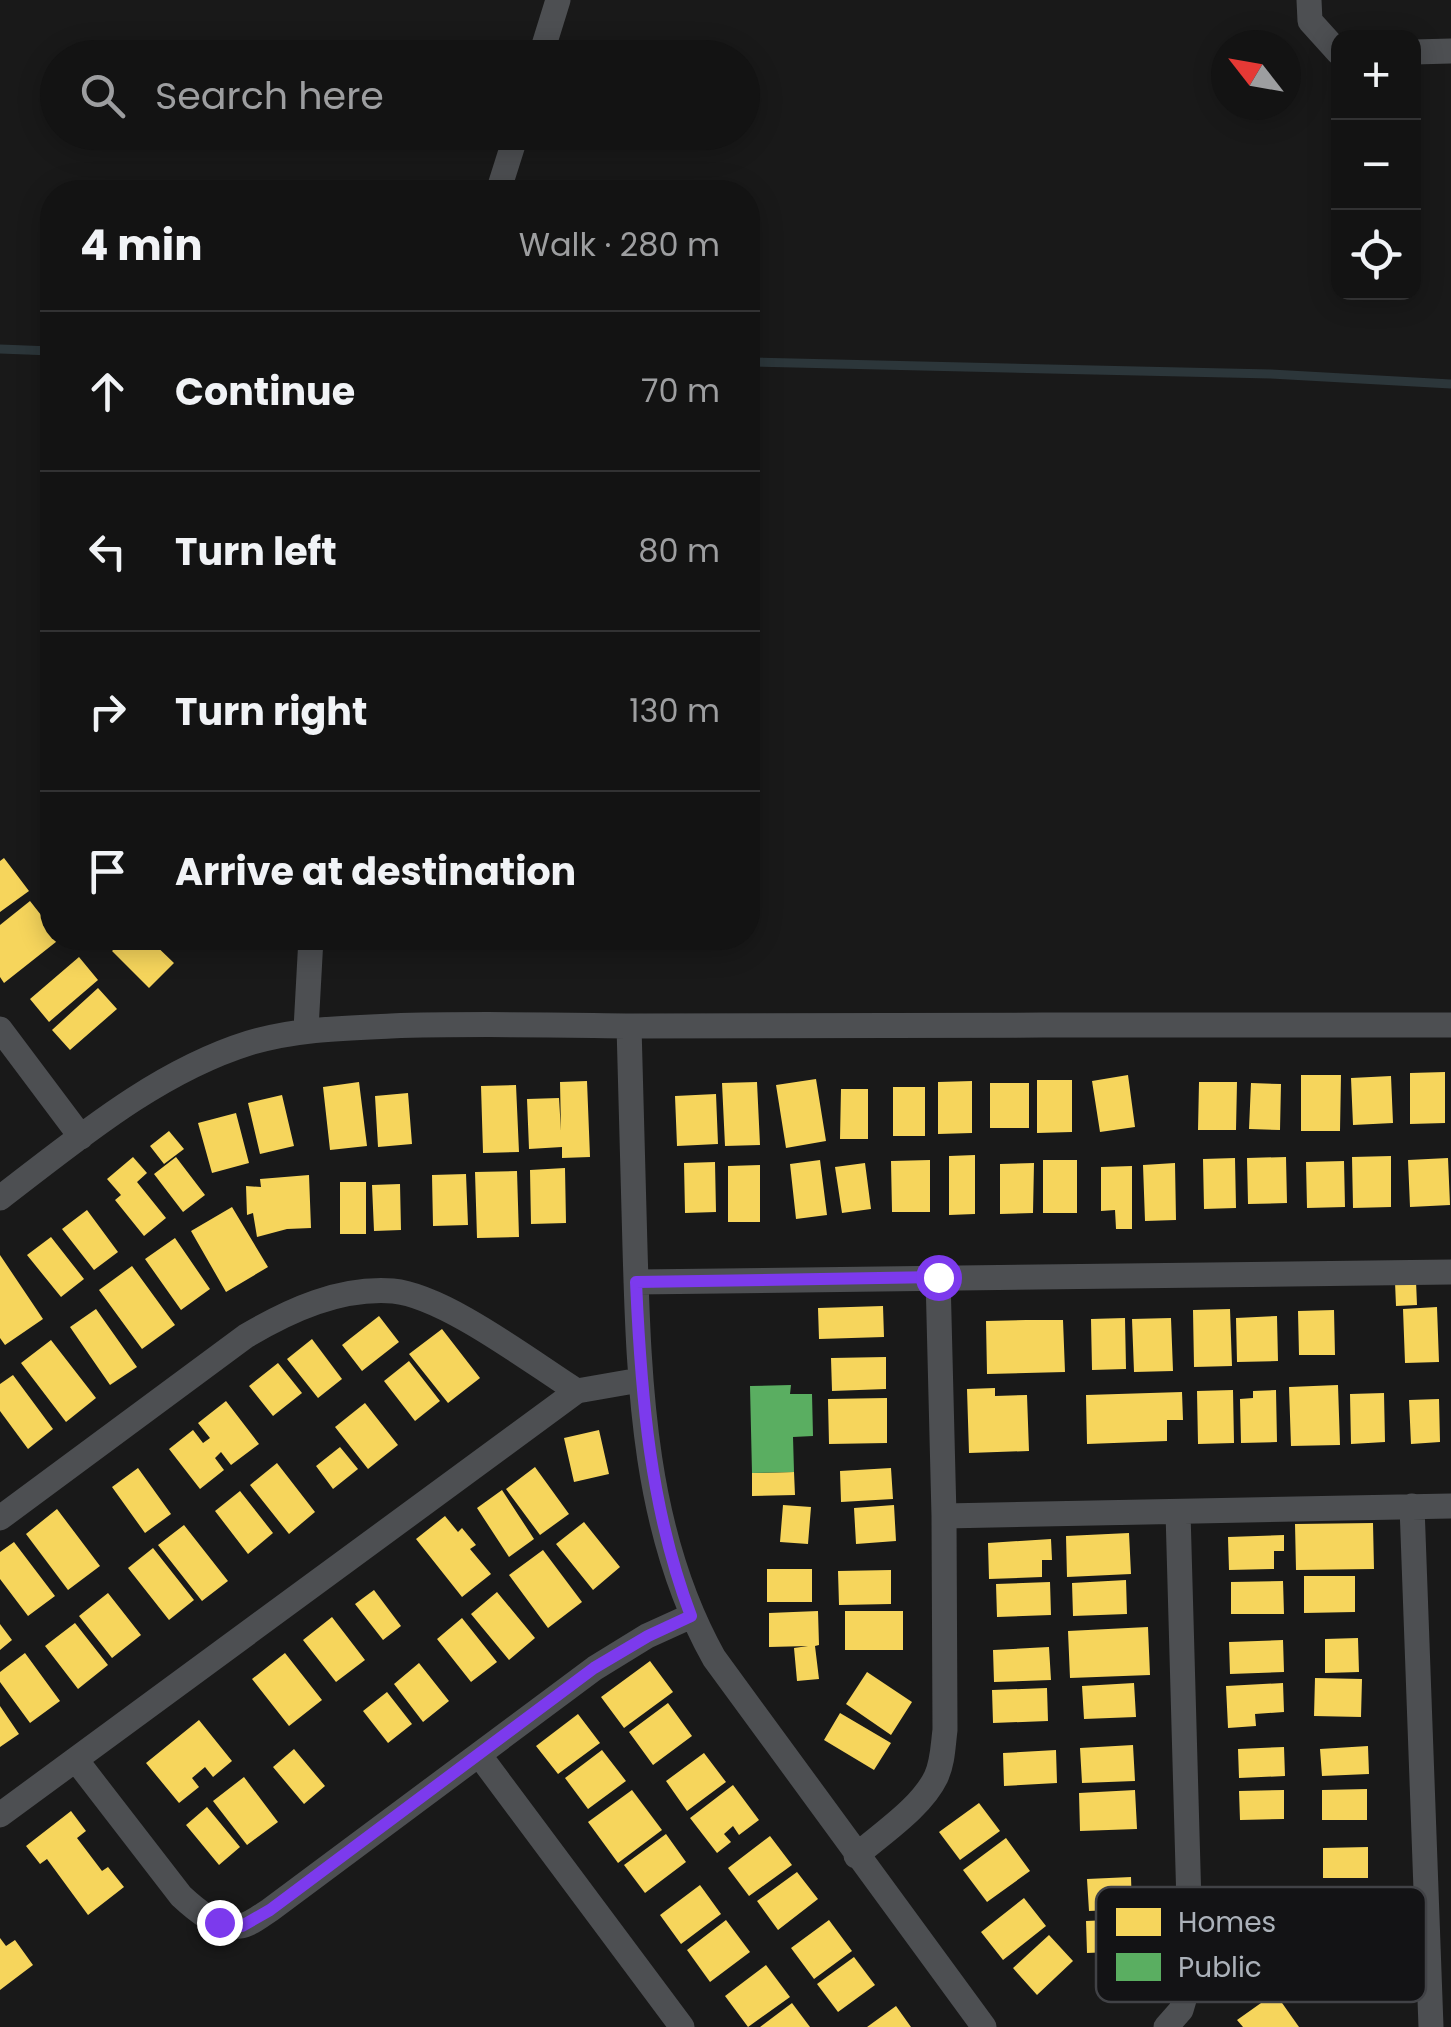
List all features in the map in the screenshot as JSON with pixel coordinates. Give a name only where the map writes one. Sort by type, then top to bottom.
[{"type":"street","points":[[546,40],[558,0]]},
{"type":"street","points":[[1310,0],[1310,21],[1331,44]]},
{"type":"street","points":[[1421,52],[1451,51]]},
{"type":"street","points":[[502,180],[511,150]]},
{"type":"street","points":[[306,1029],[309,950]]},
{"type":"street","points":[[0,1198],[160,1084],[206,1059],[306,1029],[485,1022],[629,1026],[1451,1025]]},
{"type":"street","points":[[629,1026],[640,1380],[659,1513],[671,1563],[691,1616],[714,1658],[984,2027]]},
{"type":"street","points":[[0,1028],[81,1137]]},
{"type":"street","points":[[636,1282],[1451,1272]]},
{"type":"street","points":[[856,1856],[920,1799],[935,1779],[942,1759],[944,1516],[938,1277]]},
{"type":"street","points":[[0,1518],[246,1336],[280,1316],[318,1301],[362,1291],[396,1291],[428,1301],[577,1392]]},
{"type":"street","points":[[0,1815],[577,1392],[640,1380]]},
{"type":"street","points":[[1412,1506],[1432,2027]]},
{"type":"street","points":[[944,1516],[1451,1506]]},
{"type":"street","points":[[1178,1512],[1189,1887]]},
{"type":"street","points":[[76,1760],[181,1896],[199,1912],[219,1922],[242,1926],[270,1910],[594,1668],[632,1644],[691,1616]]},
{"type":"street","points":[[480,1756],[682,2027]]},
{"type":"street","points":[[1166,2027],[1183,2002]]},
{"type":"building: Homes","points":[[4,858],[29,891],[0,912],[0,861]]},
{"type":"building: Homes","points":[[30,901],[40,914],[40,950],[46,950],[4,983],[0,977],[0,925]]},
{"type":"building: Homes","points":[[160,950],[174,963],[149,988],[112,951]]},
{"type":"building: Homes","points":[[79,957],[98,980],[49,1022],[30,999]]},
{"type":"building: Homes","points":[[98,988],[117,1009],[70,1050],[52,1030]]},
{"type":"building: Homes","points":[[1445,1072],[1445,1123],[1410,1124],[1410,1073]]},
{"type":"building: Homes","points":[[1128,1075],[1135,1127],[1100,1132],[1092,1081]]},
{"type":"building: Homes","points":[[1301,1075],[1341,1075],[1340,1131],[1301,1131]]},
{"type":"building: Homes","points":[[1391,1076],[1393,1123],[1353,1125],[1351,1078]]},
{"type":"building: Homes","points":[[816,1079],[826,1141],[786,1148],[776,1085]]},
{"type":"building: Homes","points":[[1037,1080],[1072,1080],[1072,1132],[1037,1133]]},
{"type":"building: Homes","points":[[587,1081],[590,1157],[562,1158],[562,1147],[529,1149],[527,1099],[559,1098],[561,1131],[560,1082]]},
{"type":"building: Homes","points":[[972,1081],[972,1133],[938,1134],[938,1082]]},
{"type":"building: Homes","points":[[359,1082],[367,1146],[330,1150],[323,1087]]},
{"type":"building: Homes","points":[[757,1082],[760,1145],[725,1146],[722,1083]]},
{"type":"building: Homes","points":[[1199,1082],[1237,1082],[1236,1130],[1198,1130]]},
{"type":"building: Homes","points":[[990,1083],[1029,1083],[1029,1128],[990,1128]]},
{"type":"building: Homes","points":[[1251,1083],[1281,1084],[1280,1130],[1249,1129]]},
{"type":"building: Homes","points":[[516,1085],[519,1152],[483,1153],[481,1086]]},
{"type":"building: Homes","points":[[893,1087],[925,1087],[925,1136],[893,1136]]},
{"type":"building: Homes","points":[[841,1089],[868,1089],[868,1139],[840,1139]]},
{"type":"building: Homes","points":[[408,1093],[412,1144],[378,1147],[375,1096]]},
{"type":"building: Homes","points":[[716,1094],[718,1144],[677,1146],[675,1096]]},
{"type":"building: Homes","points":[[282,1095],[294,1146],[260,1154],[248,1103]]},
{"type":"building: Homes","points":[[236,1113],[249,1163],[212,1173],[198,1123]]},
{"type":"building: Homes","points":[[169,1131],[184,1149],[164,1164],[150,1146]]},
{"type":"building: Homes","points":[[975,1155],[975,1214],[949,1215],[949,1156]]},
{"type":"building: Homes","points":[[1391,1156],[1391,1207],[1353,1208],[1352,1157]]},
{"type":"building: Homes","points":[[133,1157],[147,1173],[137,1182],[166,1218],[144,1236],[115,1200],[121,1195],[107,1179]]},
{"type":"building: Homes","points":[[176,1157],[205,1195],[183,1212],[154,1174]]},
{"type":"building: Homes","points":[[1286,1157],[1287,1203],[1248,1204],[1247,1158]]},
{"type":"building: Homes","points":[[1235,1158],[1236,1208],[1204,1209],[1203,1159]]},
{"type":"building: Homes","points":[[1448,1158],[1450,1205],[1410,1207],[1408,1160]]},
{"type":"building: Homes","points":[[820,1160],[827,1215],[796,1219],[790,1164]]},
{"type":"building: Homes","points":[[930,1160],[930,1212],[892,1212],[891,1161]]},
{"type":"building: Homes","points":[[1043,1160],[1077,1160],[1077,1213],[1043,1213]]},
{"type":"building: Homes","points":[[1344,1161],[1345,1207],[1307,1208],[1306,1162]]},
{"type":"building: Homes","points":[[715,1162],[716,1212],[685,1213],[684,1163]]},
{"type":"building: Homes","points":[[865,1163],[871,1209],[842,1213],[835,1167]]},
{"type":"building: Homes","points":[[1034,1163],[1033,1213],[1000,1214],[1000,1164]]},
{"type":"building: Homes","points":[[1175,1163],[1176,1220],[1145,1221],[1143,1165]]},
{"type":"building: Homes","points":[[760,1165],[760,1222],[728,1222],[728,1166]]},
{"type":"building: Homes","points":[[1132,1166],[1132,1229],[1116,1229],[1115,1210],[1101,1211],[1101,1167]]},
{"type":"building: Homes","points":[[565,1168],[566,1223],[531,1224],[530,1170]]},
{"type":"building: Homes","points":[[517,1171],[519,1237],[477,1238],[475,1172]]},
{"type":"building: Homes","points":[[466,1174],[468,1225],[433,1226],[432,1175]]},
{"type":"building: Homes","points":[[309,1175],[311,1228],[257,1237],[253,1213],[247,1215],[246,1186],[261,1187],[260,1179]]},
{"type":"building: Homes","points":[[340,1182],[366,1182],[366,1234],[340,1234]]},
{"type":"building: Homes","points":[[400,1184],[401,1230],[374,1231],[372,1185]]},
{"type":"building: Homes","points":[[232,1207],[268,1267],[226,1292],[191,1231]]},
{"type":"building: Homes","points":[[87,1210],[118,1252],[94,1270],[62,1229]]},
{"type":"building: Homes","points":[[51,1237],[84,1279],[61,1297],[27,1255]]},
{"type":"building: Homes","points":[[175,1238],[210,1289],[181,1310],[145,1259]]},
{"type":"building: Homes","points":[[0,1255],[43,1319],[5,1345],[0,1338]]},
{"type":"building: Homes","points":[[132,1266],[175,1325],[142,1349],[99,1290]]},
{"type":"building: Homes","points":[[1416,1281],[1417,1305],[1396,1306],[1395,1282]]},
{"type":"building: Homes","points":[[883,1306],[884,1337],[819,1339],[818,1308]]},
{"type":"building: Homes","points":[[1437,1307],[1439,1362],[1405,1363],[1403,1309]]},
{"type":"building: Homes","points":[[96,1309],[137,1367],[110,1385],[70,1327]]},
{"type":"building: Homes","points":[[1230,1309],[1232,1366],[1194,1367],[1193,1310]]},
{"type":"building: Homes","points":[[1334,1310],[1335,1355],[1299,1355],[1298,1311]]},
{"type":"building: Homes","points":[[379,1316],[399,1342],[362,1371],[342,1345]]},
{"type":"building: Homes","points":[[1277,1316],[1278,1361],[1237,1362],[1236,1318]]},
{"type":"building: Homes","points":[[1125,1318],[1126,1369],[1092,1370],[1091,1319]]},
{"type":"building: Homes","points":[[1171,1318],[1173,1371],[1134,1372],[1132,1319]]},
{"type":"building: Homes","points":[[1063,1320],[1065,1372],[987,1374],[986,1321]]},
{"type":"building: Homes","points":[[442,1329],[480,1378],[448,1403],[409,1354]]},
{"type":"building: Homes","points":[[312,1339],[342,1379],[318,1398],[287,1359]]},
{"type":"building: Homes","points":[[51,1340],[96,1398],[66,1422],[21,1363]]},
{"type":"building: Homes","points":[[886,1357],[886,1389],[832,1391],[831,1358]]},
{"type":"building: Homes","points":[[409,1361],[440,1401],[415,1421],[384,1381]]},
{"type":"building: Homes","points":[[278,1363],[302,1393],[273,1416],[249,1386]]},
{"type":"building: Homes","points":[[13,1375],[53,1429],[28,1449],[0,1411],[0,1384]]},
{"type":"building: Homes","points":[[1338,1385],[1340,1445],[1291,1446],[1289,1387]]},
{"type":"building: Homes","points":[[995,1388],[995,1396],[1027,1395],[1029,1451],[969,1453],[967,1389]]},
{"type":"building: Homes","points":[[1233,1390],[1234,1443],[1198,1444],[1197,1391]]},
{"type":"building: Homes","points":[[1276,1390],[1277,1442],[1241,1443],[1240,1399],[1253,1398],[1253,1391]]},
{"type":"building: Homes","points":[[1182,1392],[1183,1420],[1167,1420],[1167,1441],[1087,1444],[1086,1395]]},
{"type":"building: Homes","points":[[1384,1393],[1385,1442],[1351,1444],[1350,1394]]},
{"type":"building: Homes","points":[[887,1398],[887,1443],[829,1444],[828,1399]]},
{"type":"building: Homes","points":[[1439,1399],[1440,1442],[1411,1444],[1409,1400]]},
{"type":"building: Homes","points":[[226,1401],[259,1444],[231,1465],[221,1452],[215,1458],[224,1470],[200,1489],[169,1449],[193,1430],[203,1443],[210,1438],[198,1423]]},
{"type":"building: Homes","points":[[365,1403],[398,1445],[368,1469],[335,1427]]},
{"type":"building: Homes","points":[[599,1430],[609,1474],[574,1482],[564,1438]]},
{"type":"building: Homes","points":[[340,1447],[358,1469],[333,1489],[316,1466]]},
{"type":"building: Homes","points":[[277,1463],[315,1512],[289,1534],[250,1485]]},
{"type":"building: Homes","points":[[535,1467],[569,1514],[540,1535],[506,1489]]},
{"type":"building: Homes","points":[[138,1468],[171,1514],[145,1533],[112,1487]]},
{"type":"building: Homes","points":[[891,1468],[893,1499],[841,1502],[840,1471]]},
{"type":"building: Homes","points":[[794,1472],[795,1495],[752,1496],[752,1473]]},
{"type":"building: Homes","points":[[502,1490],[534,1539],[509,1557],[477,1508]]},
{"type":"building: Homes","points":[[240,1491],[273,1533],[248,1554],[215,1511]]},
{"type":"building: Homes","points":[[783,1505],[811,1507],[808,1544],[780,1542]]},
{"type":"building: Homes","points":[[894,1505],[896,1541],[856,1544],[854,1508]]},
{"type":"building: Homes","points":[[57,1509],[100,1566],[68,1590],[26,1534]]},
{"type":"building: Homes","points":[[445,1516],[476,1545],[470,1549],[491,1574],[462,1597],[416,1539]]},
{"type":"building: Homes","points":[[584,1522],[620,1567],[593,1590],[556,1544]]},
{"type":"building: Homes","points":[[1373,1523],[1374,1569],[1296,1570],[1295,1524]]},
{"type":"building: Homes","points":[[184,1525],[228,1581],[202,1601],[158,1545]]},
{"type":"building: Homes","points":[[1129,1533],[1131,1574],[1067,1577],[1066,1536]]},
{"type":"building: Homes","points":[[1284,1535],[1284,1551],[1274,1551],[1274,1569],[1229,1570],[1228,1537]]},
{"type":"building: Homes","points":[[1051,1539],[1052,1560],[1042,1560],[1042,1577],[989,1579],[988,1543]]},
{"type":"building: Homes","points":[[14,1542],[55,1596],[28,1616],[0,1579],[0,1552]]},
{"type":"building: Homes","points":[[153,1548],[194,1600],[169,1620],[128,1568]]},
{"type":"building: Homes","points":[[543,1550],[582,1602],[548,1628],[509,1575]]},
{"type":"building: Homes","points":[[767,1569],[812,1569],[812,1602],[767,1602]]},
{"type":"building: Homes","points":[[891,1570],[891,1604],[839,1605],[838,1571]]},
{"type":"building: Homes","points":[[1304,1576],[1355,1576],[1355,1612],[1304,1613]]},
{"type":"building: Homes","points":[[1126,1580],[1127,1614],[1073,1616],[1072,1583]]},
{"type":"building: Homes","points":[[1283,1581],[1284,1614],[1231,1614],[1231,1582]]},
{"type":"building: Homes","points":[[1050,1582],[1051,1615],[997,1617],[996,1584]]},
{"type":"building: Homes","points":[[374,1590],[401,1626],[383,1640],[355,1604]]},
{"type":"building: Homes","points":[[497,1592],[535,1638],[509,1660],[471,1614]]},
{"type":"building: Homes","points":[[108,1593],[141,1635],[112,1658],[79,1616]]},
{"type":"building: Homes","points":[[818,1611],[819,1645],[815,1646],[819,1679],[797,1681],[794,1648],[808,1646],[769,1647],[769,1613]]},
{"type":"building: Homes","points":[[845,1611],[903,1611],[903,1650],[845,1650]]},
{"type":"building: Homes","points":[[332,1617],[365,1660],[336,1682],[303,1640]]},
{"type":"building: Homes","points":[[462,1618],[497,1662],[471,1682],[437,1639]]},
{"type":"building: Homes","points":[[75,1623],[108,1665],[78,1689],[45,1646]]},
{"type":"building: Homes","points":[[0,1624],[12,1640],[0,1650]]},
{"type":"building: Homes","points":[[1148,1627],[1150,1675],[1070,1678],[1068,1631]]},
{"type":"building: Homes","points":[[1358,1638],[1359,1672],[1325,1673],[1325,1639]]},
{"type":"building: Homes","points":[[1283,1640],[1284,1672],[1230,1674],[1229,1642]]},
{"type":"building: Homes","points":[[1049,1647],[1051,1680],[994,1682],[993,1650]]},
{"type":"building: Homes","points":[[25,1653],[60,1701],[30,1723],[0,1682],[0,1672]]},
{"type":"building: Homes","points":[[285,1653],[322,1700],[289,1726],[252,1679]]},
{"type":"building: Homes","points":[[650,1661],[673,1692],[624,1728],[601,1697]]},
{"type":"building: Homes","points":[[419,1663],[449,1701],[423,1722],[394,1684]]},
{"type":"building: Homes","points":[[867,1672],[912,1702],[891,1735],[846,1704]]},
{"type":"building: Homes","points":[[1315,1678],[1362,1679],[1361,1717],[1314,1716]]},
{"type":"building: Homes","points":[[1134,1683],[1136,1717],[1084,1719],[1082,1686]]},
{"type":"building: Homes","points":[[1283,1683],[1284,1712],[1255,1714],[1256,1726],[1228,1728],[1226,1686]]},
{"type":"building: Homes","points":[[1047,1688],[1048,1721],[993,1723],[992,1690]]},
{"type":"building: Homes","points":[[387,1692],[412,1724],[388,1743],[363,1711]]},
{"type":"building: Homes","points":[[668,1703],[692,1736],[653,1765],[629,1732]]},
{"type":"building: Homes","points":[[0,1706],[19,1734],[0,1747]]},
{"type":"building: Homes","points":[[840,1713],[891,1743],[874,1770],[824,1740]]},
{"type":"building: Homes","points":[[578,1714],[600,1743],[558,1774],[536,1746]]},
{"type":"building: Homes","points":[[199,1720],[232,1761],[213,1777],[205,1767],[192,1778],[199,1787],[179,1803],[146,1763]]},
{"type":"building: Homes","points":[[1133,1745],[1135,1781],[1082,1783],[1080,1748]]},
{"type":"building: Homes","points":[[1368,1746],[1369,1774],[1322,1776],[1320,1749]]},
{"type":"building: Homes","points":[[1284,1747],[1285,1776],[1239,1778],[1238,1749]]},
{"type":"building: Homes","points":[[294,1749],[325,1786],[304,1804],[273,1767]]},
{"type":"building: Homes","points":[[602,1750],[626,1781],[588,1809],[565,1778]]},
{"type":"building: Homes","points":[[1056,1750],[1057,1783],[1004,1786],[1003,1753]]},
{"type":"building: Homes","points":[[704,1753],[726,1782],[687,1811],[666,1781]]},
{"type":"building: Homes","points":[[244,1777],[278,1822],[247,1845],[213,1801]]},
{"type":"building: Homes","points":[[733,1785],[759,1820],[739,1835],[733,1826],[724,1834],[731,1842],[717,1853],[690,1818]]},
{"type":"building: Homes","points":[[1367,1789],[1367,1820],[1322,1820],[1322,1790]]},
{"type":"building: Homes","points":[[632,1790],[662,1830],[618,1863],[588,1822]]},
{"type":"building: Homes","points":[[1135,1790],[1137,1829],[1080,1831],[1079,1793]]},
{"type":"building: Homes","points":[[1284,1790],[1284,1819],[1240,1820],[1239,1791]]},
{"type":"building: Homes","points":[[979,1803],[1000,1831],[960,1860],[939,1832]]},
{"type":"building: Homes","points":[[207,1807],[240,1847],[219,1865],[186,1825]]},
{"type":"building: Homes","points":[[71,1811],[86,1831],[77,1838],[102,1871],[108,1867],[124,1887],[88,1915],[47,1859],[40,1864],[26,1846]]},
{"type":"building: Homes","points":[[666,1834],[686,1862],[645,1893],[624,1865]]},
{"type":"building: Homes","points":[[770,1836],[792,1865],[749,1896],[728,1868]]},
{"type":"building: Homes","points":[[1006,1838],[1030,1871],[987,1902],[963,1870]]},
{"type":"building: Homes","points":[[1368,1847],[1368,1878],[1323,1878],[1323,1848]]},
{"type":"building: Homes","points":[[797,1872],[818,1899],[778,1930],[757,1901]]},
{"type":"building: Homes","points":[[1131,1877],[1131,1887],[1096,1887],[1096,1911],[1089,1911],[1087,1879]]},
{"type":"building: Homes","points":[[700,1885],[721,1914],[681,1944],[660,1915]]},
{"type":"building: Homes","points":[[1024,1898],[1046,1926],[1003,1960],[981,1932]]},
{"type":"building: Homes","points":[[726,1920],[750,1952],[710,1982],[687,1950]]},
{"type":"building: Homes","points":[[829,1920],[852,1951],[814,1979],[791,1948]]},
{"type":"building: Homes","points":[[1086,1921],[1096,1921],[1096,1953],[1087,1953]]},
{"type":"building: Homes","points":[[1049,1935],[1073,1961],[1037,1995],[1013,1968]]},
{"type":"building: Homes","points":[[0,1938],[6,1946],[15,1940],[33,1965],[0,1990]]},
{"type":"building: Homes","points":[[854,1957],[875,1985],[838,2012],[817,1984]]},
{"type":"building: Homes","points":[[766,1965],[790,1997],[748,2027],[725,1996]]},
{"type":"building: Homes","points":[[1262,2002],[1281,2002],[1299,2027],[1243,2027],[1237,2020]]},
{"type":"building: Homes","points":[[792,2003],[810,2027],[760,2027]]},
{"type":"building: Homes","points":[[896,2006],[911,2027],[867,2027]]},
{"type":"building: Public","points":[[791,1385],[790,1394],[812,1394],[813,1436],[793,1437],[794,1472],[752,1473],[750,1386]]},
{"type":"waterway","points":[[0,349],[40,351]]},
{"type":"waterway","points":[[760,362],[1271,374],[1451,384]]},
{"type":"route","points":[[219,1922],[242,1926],[270,1910],[594,1668],[691,1616],[671,1563],[659,1513],[640,1380],[636,1282],[938,1277]]}]
